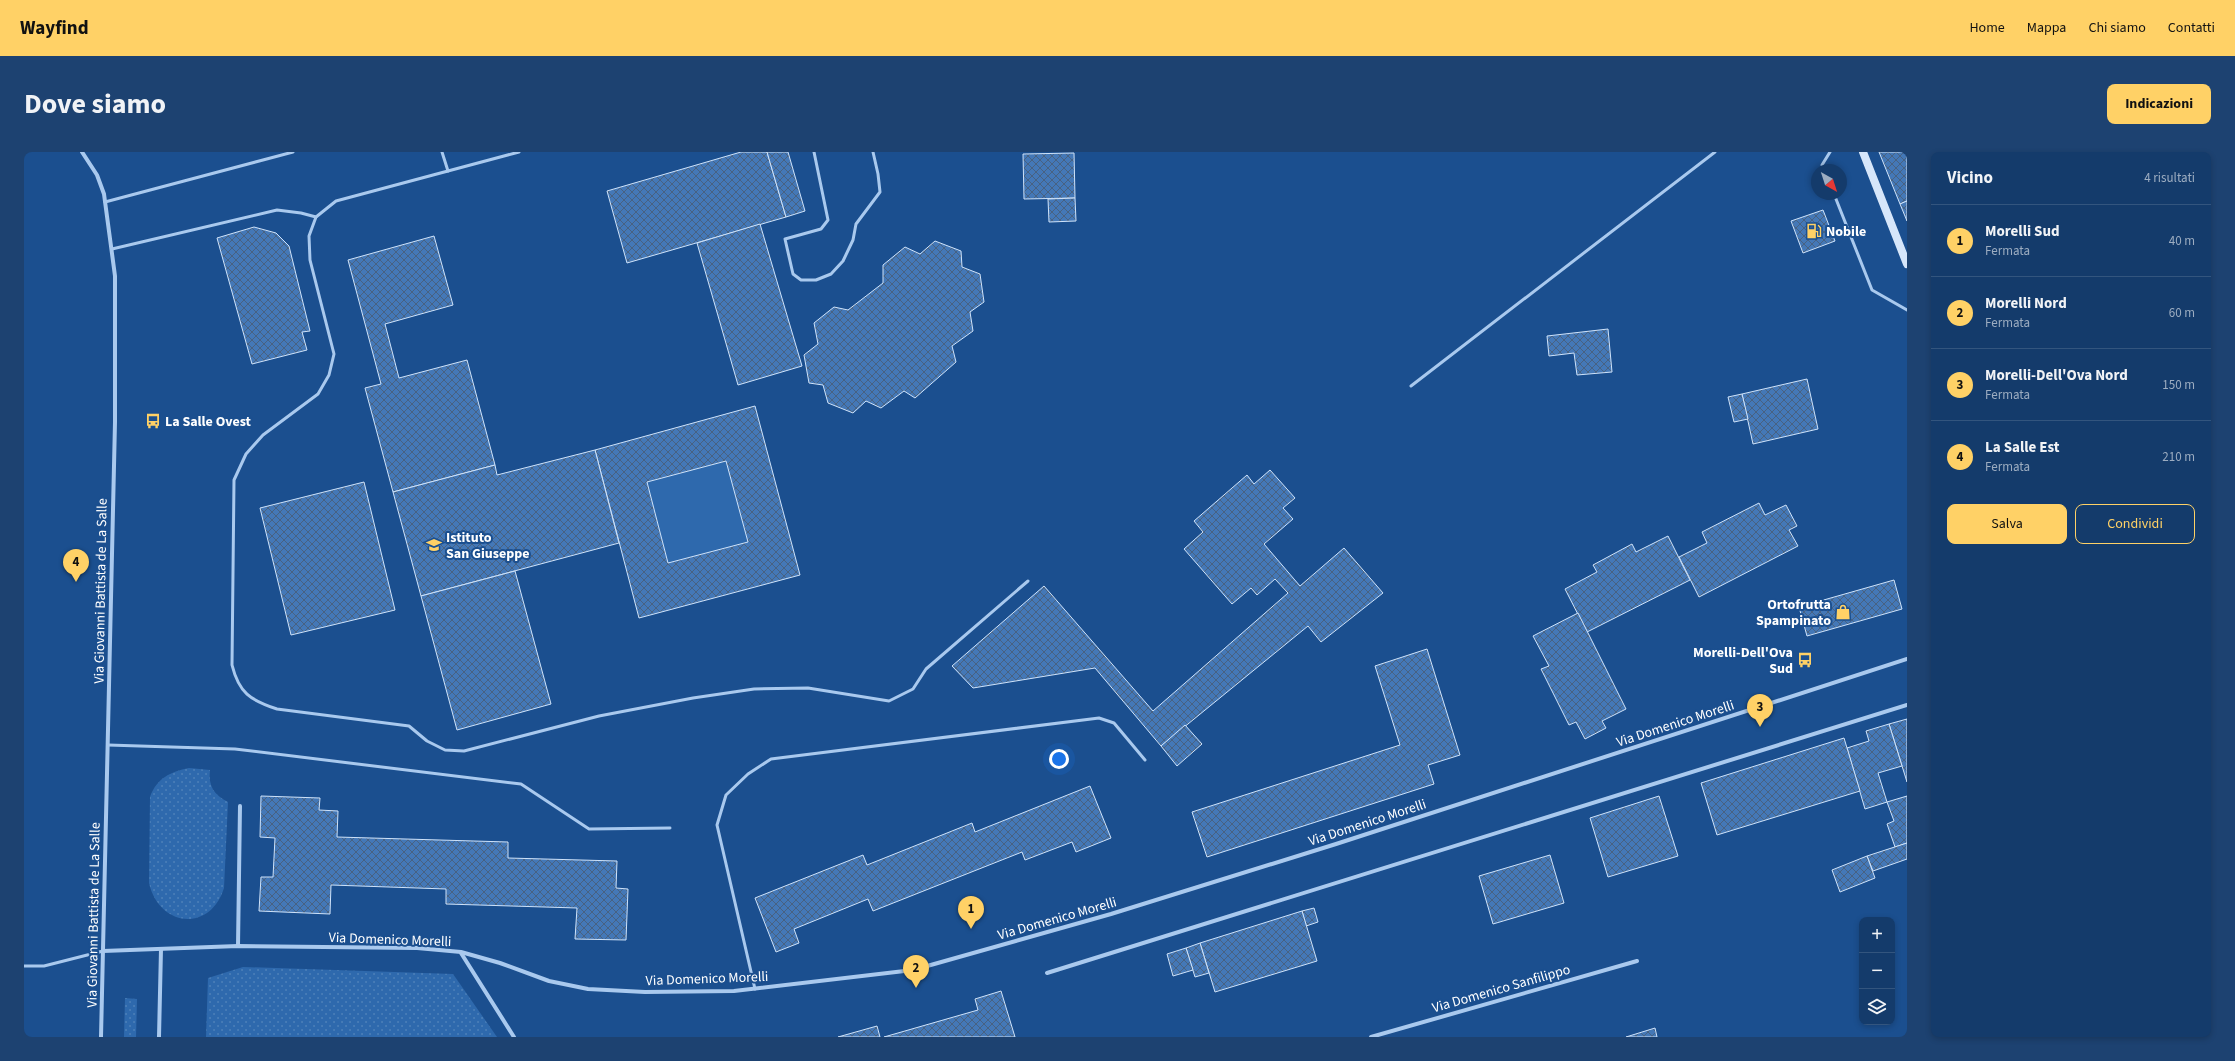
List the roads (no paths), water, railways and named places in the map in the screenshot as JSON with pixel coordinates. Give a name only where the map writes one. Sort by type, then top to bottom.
[{"type":"main road","points":[[1863,152],[1907,264]]},
{"type":"street","name":"Via Giovanni Battista de La Salle","points":[[82,152],[97,175],[105,202],[115,276],[115,406],[101,1037]]},
{"type":"street","name":"Via Domenico Morelli","points":[[102,951],[238,946],[417,948],[461,952],[500,963],[549,982],[588,989],[645,992],[754,989],[913,970],[975,954],[1336,844],[1907,659]]},
{"type":"street","points":[[1047,973],[1907,705]]},
{"type":"street","points":[[238,946],[240,806]]},
{"type":"street","points":[[159,1037],[161,949]]},
{"type":"street","points":[[461,952],[514,1037]]},
{"type":"street","name":"Via Domenico Sanfilippo","points":[[1371,1037],[1637,961]]},
{"type":"lane","points":[[105,202],[293,152]]},
{"type":"lane","points":[[442,152],[448,171]]},
{"type":"lane","points":[[519,152],[336,201],[316,217],[309,236],[310,260],[334,354],[329,375],[318,394],[263,435],[246,454],[234,480],[232,665],[236,680],[247,695],[258,703],[277,709],[409,726],[427,741],[445,750],[464,751],[599,716],[693,698],[754,689],[808,688],[889,701],[913,689],[926,669],[1028,581]]},
{"type":"lane","points":[[814,152],[828,220],[820,229],[785,239],[793,274],[802,280],[816,280],[831,274],[843,261],[853,240],[856,224],[880,192],[873,152]]},
{"type":"lane","points":[[1411,386],[1715,152]]},
{"type":"lane","points":[[1823,164],[1830,152]]},
{"type":"lane","points":[[1836,200],[1872,290],[1907,310]]},
{"type":"lane","points":[[112,249],[277,210],[301,213],[316,217]]},
{"type":"lane","points":[[754,989],[717,825],[726,795],[748,774],[772,759],[1099,718],[1114,723],[1145,760]]},
{"type":"lane","points":[[108,745],[235,749],[521,784],[589,829],[670,828]]},
{"type":"lane","points":[[24,966],[44,966],[102,951]]},
{"type":"place","name":"Nobile","points":[[1814,231]]},
{"type":"place","name":"La Salle Ovest","points":[[153,421]]},
{"type":"place","name":"Istituto San Giuseppe","points":[[434,545]]},
{"type":"place","name":"La Salle Est","points":[[76,582]]},
{"type":"place","name":"Ortofrutta Spampinato","points":[[1843,612]]},
{"type":"place","name":"Morelli-Dell'Ova Sud","points":[[1805,660]]},
{"type":"place","name":"Morelli-Dell'Ova Nord","points":[[1760,727]]},
{"type":"place","name":"Morelli Sud","points":[[971,929]]},
{"type":"place","name":"Morelli Nord","points":[[916,988]]}]
